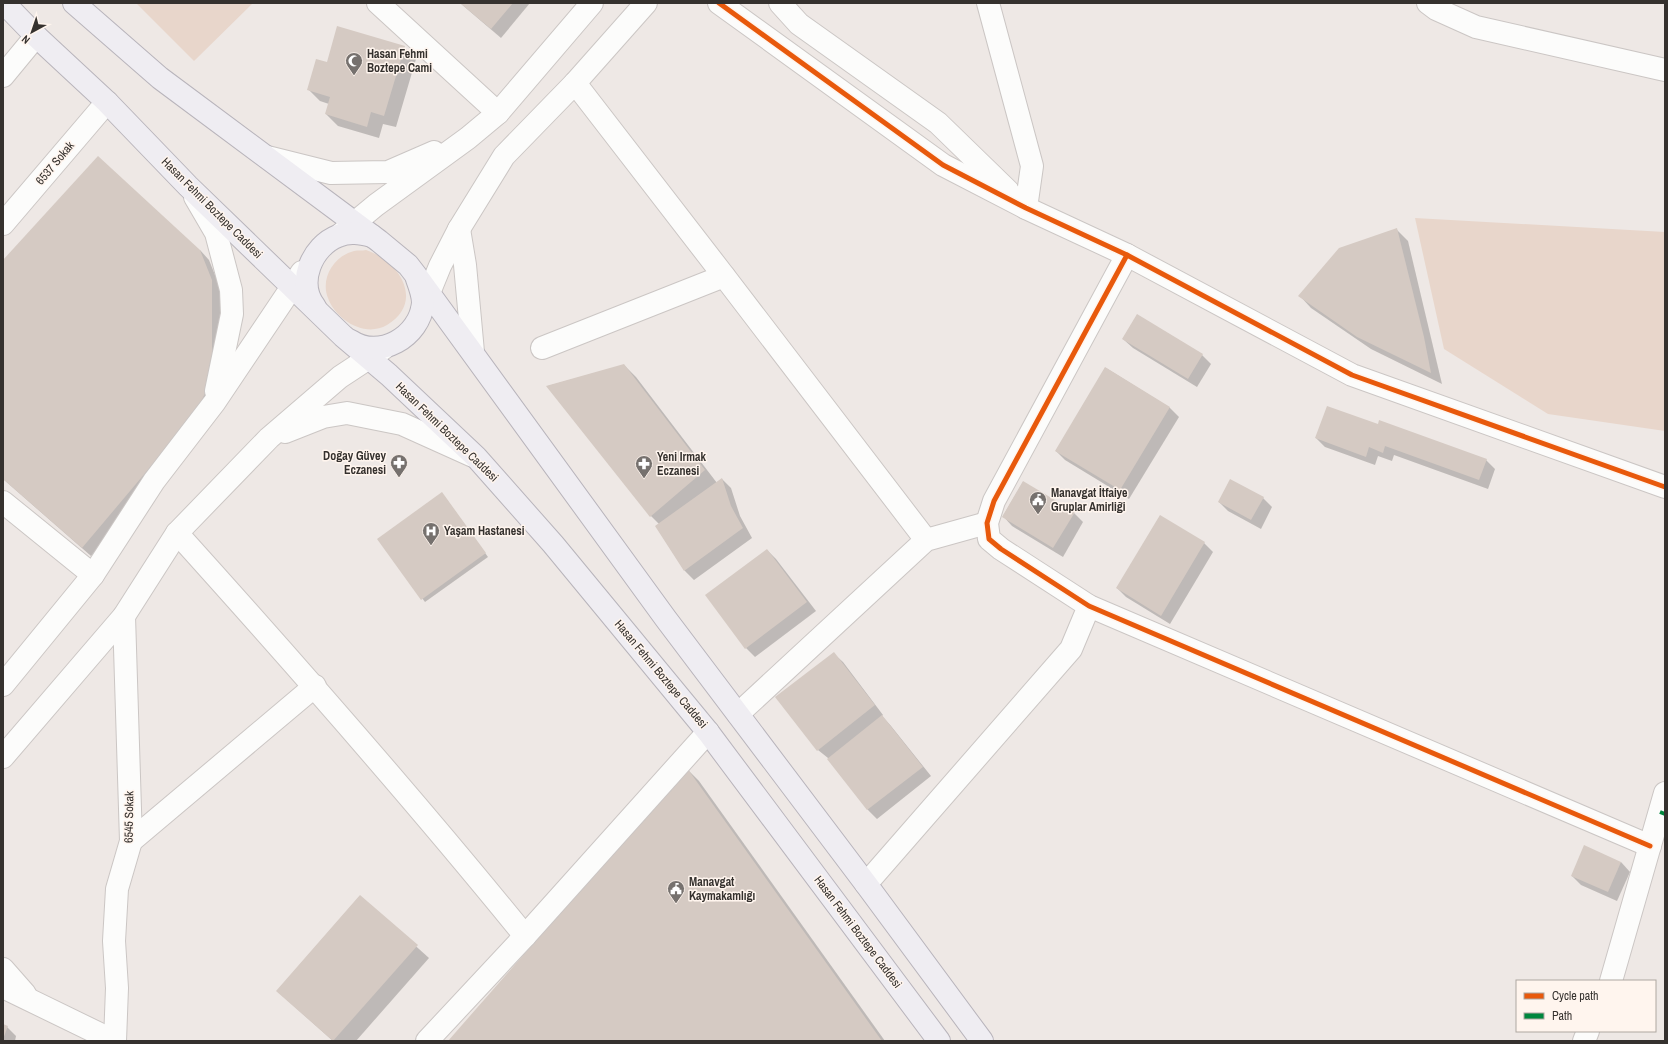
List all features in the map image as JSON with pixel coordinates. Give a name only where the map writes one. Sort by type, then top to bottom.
[{"type":"main road","name":"Hasan Fehmi Boztepe Caddesi","points":[[4,3],[36,36],[107,102],[188,186],[343,336],[377,352],[389,375],[476,457],[553,544],[708,732],[939,1041]]},
{"type":"main road","points":[[74,3],[160,78],[267,157],[347,229],[372,236],[408,265],[473,352],[666,619],[866,884],[982,1041]]},
{"type":"main road","points":[[324,317],[313,304],[308,288],[308,272],[313,256],[324,244],[347,229]]},
{"type":"main road","points":[[377,352],[400,341],[411,331],[419,318],[422,304],[421,289],[415,274]]},
{"type":"street","points":[[378,3],[498,113]]},
{"type":"street","points":[[347,229],[376,205],[468,138],[498,113],[592,3]]},
{"type":"street","points":[[419,318],[440,266],[459,229],[504,156],[575,83],[646,3]]},
{"type":"street","points":[[719,3],[943,165],[1026,208],[1128,255],[1352,375],[1665,488]]},
{"type":"street","points":[[780,3],[799,24],[938,123],[1026,208]]},
{"type":"street","points":[[988,3],[1032,166],[1026,208]]},
{"type":"street","points":[[1428,3],[1436,10],[1476,27],[1665,70]]},
{"type":"street","points":[[3,76],[36,36]]},
{"type":"street","points":[[575,83],[926,540]]},
{"type":"street","name":"6537 Sokak","points":[[3,224],[107,102]]},
{"type":"street","points":[[267,157],[331,173],[388,172],[468,138]]},
{"type":"street","points":[[188,186],[216,233],[231,290],[232,314],[214,403]]},
{"type":"street","points":[[459,229],[473,352]]},
{"type":"street","points":[[1128,255],[994,501],[987,523],[990,539],[1001,549],[1089,606],[1650,846]]},
{"type":"street","points":[[3,685],[93,576],[154,481],[214,403],[313,256]]},
{"type":"street","points":[[542,348],[724,276]]},
{"type":"street","points":[[3,756],[124,616],[177,533],[269,438],[340,376],[377,352]]},
{"type":"street","points":[[269,438],[322,416],[347,413],[402,424],[476,457]]},
{"type":"street","points":[[3,502],[93,576]]},
{"type":"street","points":[[738,714],[926,540],[987,523]]},
{"type":"street","points":[[177,533],[315,686],[452,847],[524,936]]},
{"type":"street","points":[[866,884],[1071,649],[1089,606]]},
{"type":"street","name":"6545 Sokak","points":[[114,1041],[117,988],[114,941],[117,889],[131,841],[124,616]]},
{"type":"street","points":[[131,841],[315,686]]},
{"type":"street","points":[[426,1041],[524,936],[708,732]]},
{"type":"street","points":[[1611,980],[1665,793]]},
{"type":"street","points":[[3,969],[31,1000]]},
{"type":"street","points":[[3,987],[114,1041]]},
{"type":"shaded area","points":[[136,3],[253,3],[194,61]]},
{"type":"shaded area","points":[[1415,218],[1665,232],[1665,431],[1548,414],[1444,349]]},
{"type":"shaded area","points":[[366,250],[378,255],[398,272],[404,283],[406,294],[405,305],[398,316],[387,325],[370,329],[352,325],[344,320],[332,306],[326,290],[327,276],[330,269],[340,258],[356,251]]},
{"type":"building","points":[[460,3],[513,3],[491,29]]},
{"type":"building","name":"Hasan Fehmi Boztepe Cami","points":[[337,26],[405,46],[384,116],[371,112],[367,127],[325,114],[330,97],[307,90],[316,59],[327,62]]},
{"type":"building","points":[[98,156],[200,250],[212,280],[212,379],[195,414],[82,548],[3,479],[3,260]]},
{"type":"building","points":[[1397,228],[1424,337],[1431,373],[1357,337],[1298,296],[1339,248]]},
{"type":"building","points":[[1137,314],[1203,354],[1188,379],[1122,339]]},
{"type":"building","points":[[624,364],[705,470],[650,517],[546,386]]},
{"type":"building","points":[[1105,367],[1170,407],[1120,490],[1055,451]]},
{"type":"building","points":[[1327,406],[1378,424],[1379,420],[1487,459],[1479,480],[1385,446],[1383,453],[1369,447],[1366,457],[1315,438]]},
{"type":"building","points":[[722,478],[731,506],[743,528],[684,571],[655,526]]},
{"type":"building","points":[[1230,479],[1264,497],[1251,520],[1218,502]]},
{"type":"building","name":"Manavgat İtfaiye Gruplar Amirliği","points":[[1023,481],[1075,512],[1053,548],[1002,517]]},
{"type":"building","name":"Yaşam Hastanesi","points":[[442,492],[486,553],[421,600],[377,539]]},
{"type":"building","points":[[1160,515],[1205,542],[1161,616],[1116,588]]},
{"type":"building","points":[[767,549],[807,602],[745,649],[705,595]]},
{"type":"building","points":[[834,652],[875,705],[817,751],[775,697]]},
{"type":"building","points":[[882,715],[923,767],[867,810],[827,759]]},
{"type":"building","name":"Manavgat Kaymakamlığı","points":[[687,768],[882,1041],[448,1041]]},
{"type":"building","points":[[1584,845],[1621,862],[1608,892],[1571,876]]},
{"type":"building","points":[[360,895],[418,945],[333,1041],[276,991]]},
{"type":"building","points":[[3,1024],[8,1026],[3,1039]]},
{"type":"marked path","points":[[1660,812],[1665,814]]},
{"type":"cycle path","points":[[719,3],[943,165],[1026,208],[1127,255],[1352,375],[1665,487]]},
{"type":"cycle path","points":[[1127,255],[994,501],[987,523],[989,539],[1001,549],[1089,606],[1650,846]]},
{"type":"place","name":"Hasan Fehmi Boztepe Cami","points":[[354,76]]},
{"type":"place","name":"Doğay Güvey Eczanesi","points":[[399,478]]},
{"type":"place","name":"Yeni Irmak Eczanesi","points":[[644,479]]},
{"type":"place","name":"Manavgat İtfaiye Gruplar Amirliği","points":[[1038,515]]},
{"type":"place","name":"Yaşam Hastanesi","points":[[431,546]]},
{"type":"place","name":"Manavgat Kaymakamlığı","points":[[676,904]]}]
